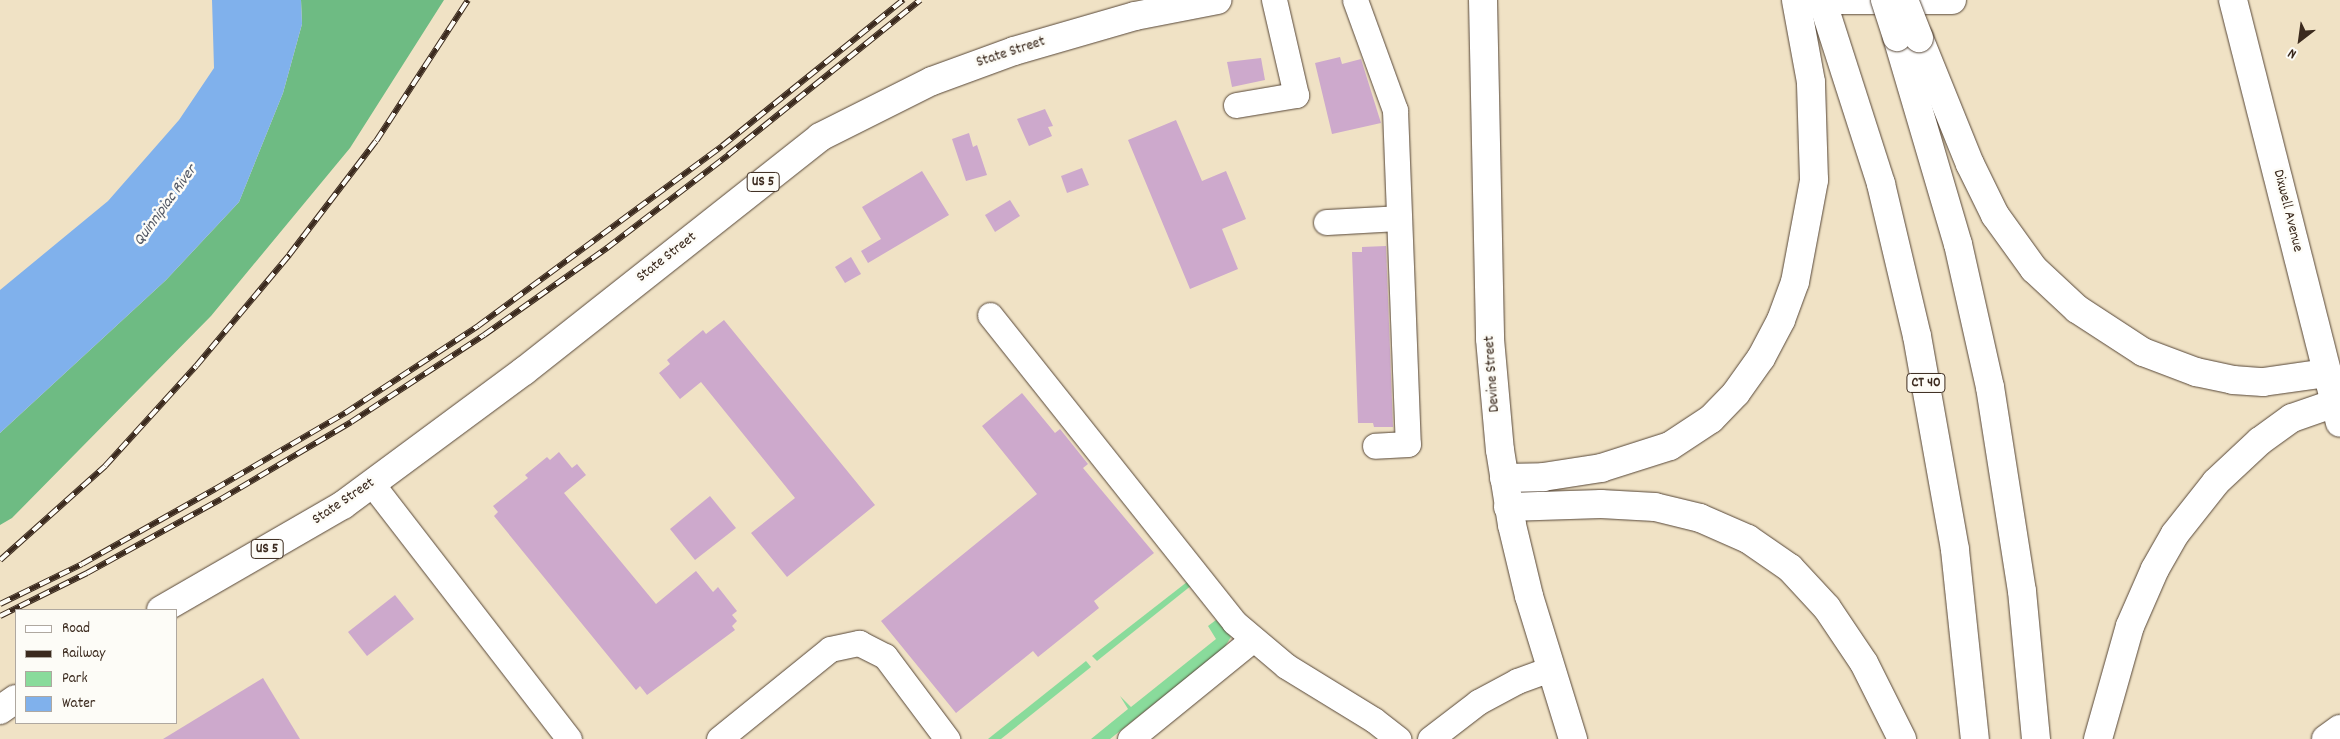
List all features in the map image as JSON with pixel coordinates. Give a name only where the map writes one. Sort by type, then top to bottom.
[{"type":"main road","name":"State Street","points":[[163,609],[303,529],[372,484],[524,371],[820,137],[889,101],[971,66],[1150,6],[1217,0]]},
{"type":"main road","name":"Devine Street","points":[[1483,0],[1490,339],[1504,478],[1508,507],[1529,596],[1573,739]]},
{"type":"main road","points":[[1504,478],[1543,477],[1601,468],[1654,453],[1685,438],[1711,419],[1748,378],[1772,339],[1789,301],[1812,201],[1815,150],[1804,35],[1796,0]]},
{"type":"main road","name":"CT 40","points":[[1822,0],[1881,184],[1923,364],[1955,550],[1975,739]]},
{"type":"main road","points":[[1828,0],[1952,0]]},
{"type":"main road","points":[[1885,0],[1908,38],[1995,215],[2034,269],[2077,309],[2143,352],[2196,372],[2250,382],[2289,381],[2327,373]]},
{"type":"main road","points":[[1904,0],[1908,38],[1990,387],[2018,562],[2036,739]]},
{"type":"main road","name":"Dixwell Avenue","points":[[2233,0],[2338,413]]},
{"type":"main road","points":[[2098,739],[2135,611],[2154,569],[2180,528],[2216,482],[2260,441],[2292,418],[2338,413]]},
{"type":"main road","points":[[1508,507],[1592,504],[1654,507],[1700,518],[1748,539],[1790,568],[1831,613],[1864,663],[1902,739]]},
{"type":"main road","points":[[0,710],[15,700]]},
{"type":"main road","points":[[2326,739],[2340,729]]},
{"type":"lane","points":[[1236,105],[1296,95],[1274,0]]},
{"type":"lane","points":[[1355,0],[1395,110],[1408,444],[1375,446]]},
{"type":"lane","points":[[1326,222],[1399,218]]},
{"type":"lane","points":[[990,315],[1224,610],[1252,640],[1286,666],[1374,720],[1398,739]]},
{"type":"lane","points":[[372,484],[569,739]]},
{"type":"lane","points":[[1130,739],[1252,640]]},
{"type":"lane","points":[[719,739],[830,649],[859,642],[885,656],[947,739]]},
{"type":"lane","points":[[1430,739],[1478,702],[1517,681],[1550,669]]},
{"type":"green space","points":[[301,0],[444,0],[350,148],[211,316],[12,518],[0,525],[0,433],[166,280],[239,202],[283,93],[302,24]]},
{"type":"green space","points":[[1187,582],[1192,585],[1097,661],[1092,656]]},
{"type":"green space","points":[[1216,620],[1231,637],[1224,648],[1110,739],[1091,739],[1128,709],[1120,696],[1131,707],[1216,639],[1208,626]]},
{"type":"green space","points":[[1086,661],[1091,667],[1001,739],[988,739]]},
{"type":"water","name":"Quinnipiac River","points":[[212,0],[301,0],[302,24],[283,93],[239,202],[166,280],[0,433],[0,290],[108,201],[179,120],[214,68]]},
{"type":"building","points":[[1340,57],[1342,64],[1361,59],[1381,123],[1332,134],[1315,63]]},
{"type":"building","points":[[1261,58],[1265,80],[1232,87],[1227,62]]},
{"type":"building","points":[[1045,109],[1053,126],[1048,127],[1052,136],[1029,146],[1017,119]]},
{"type":"building","points":[[1176,120],[1202,181],[1226,171],[1246,219],[1222,229],[1238,269],[1190,289],[1128,140]]},
{"type":"building","points":[[969,133],[973,147],[977,145],[987,175],[966,181],[952,139]]},
{"type":"building","points":[[1082,168],[1089,185],[1067,193],[1061,176]]},
{"type":"building","points":[[922,171],[949,215],[868,263],[861,251],[881,239],[862,207]]},
{"type":"building","points":[[1010,200],[1020,216],[995,232],[985,215]]},
{"type":"building","points":[[1386,246],[1393,427],[1374,427],[1373,423],[1358,423],[1352,252],[1362,252],[1362,247]]},
{"type":"building","points":[[851,257],[861,274],[845,283],[835,267]]},
{"type":"building","points":[[724,320],[875,505],[787,577],[751,533],[795,498],[701,382],[680,399],[659,373],[670,364],[667,360],[703,330],[706,334]]},
{"type":"building","points":[[1022,393],[1055,433],[1060,429],[1088,464],[1083,468],[1154,553],[1094,601],[1099,608],[1038,657],[1033,651],[956,713],[881,621],[1037,494],[982,426]]},
{"type":"building","points":[[559,452],[572,468],[577,464],[586,475],[564,493],[656,604],[696,571],[713,592],[718,587],[737,611],[732,615],[737,621],[732,626],[735,630],[647,695],[640,686],[636,690],[494,516],[498,512],[493,506],[528,478],[525,475],[547,457],[550,460]]},
{"type":"building","points":[[710,496],[736,528],[695,560],[670,529]]},
{"type":"building","points":[[395,595],[414,619],[367,656],[348,632]]},
{"type":"building","points":[[263,678],[300,739],[163,739]]},
{"type":"railway","points":[[0,560],[105,466],[196,366],[289,255],[376,141],[468,0]]},
{"type":"railway","points":[[0,604],[82,564],[215,489],[345,413],[478,326],[722,146],[903,0]]},
{"type":"railway","points":[[0,616],[87,573],[221,499],[351,422],[484,335],[607,248],[728,155],[920,0]]}]
